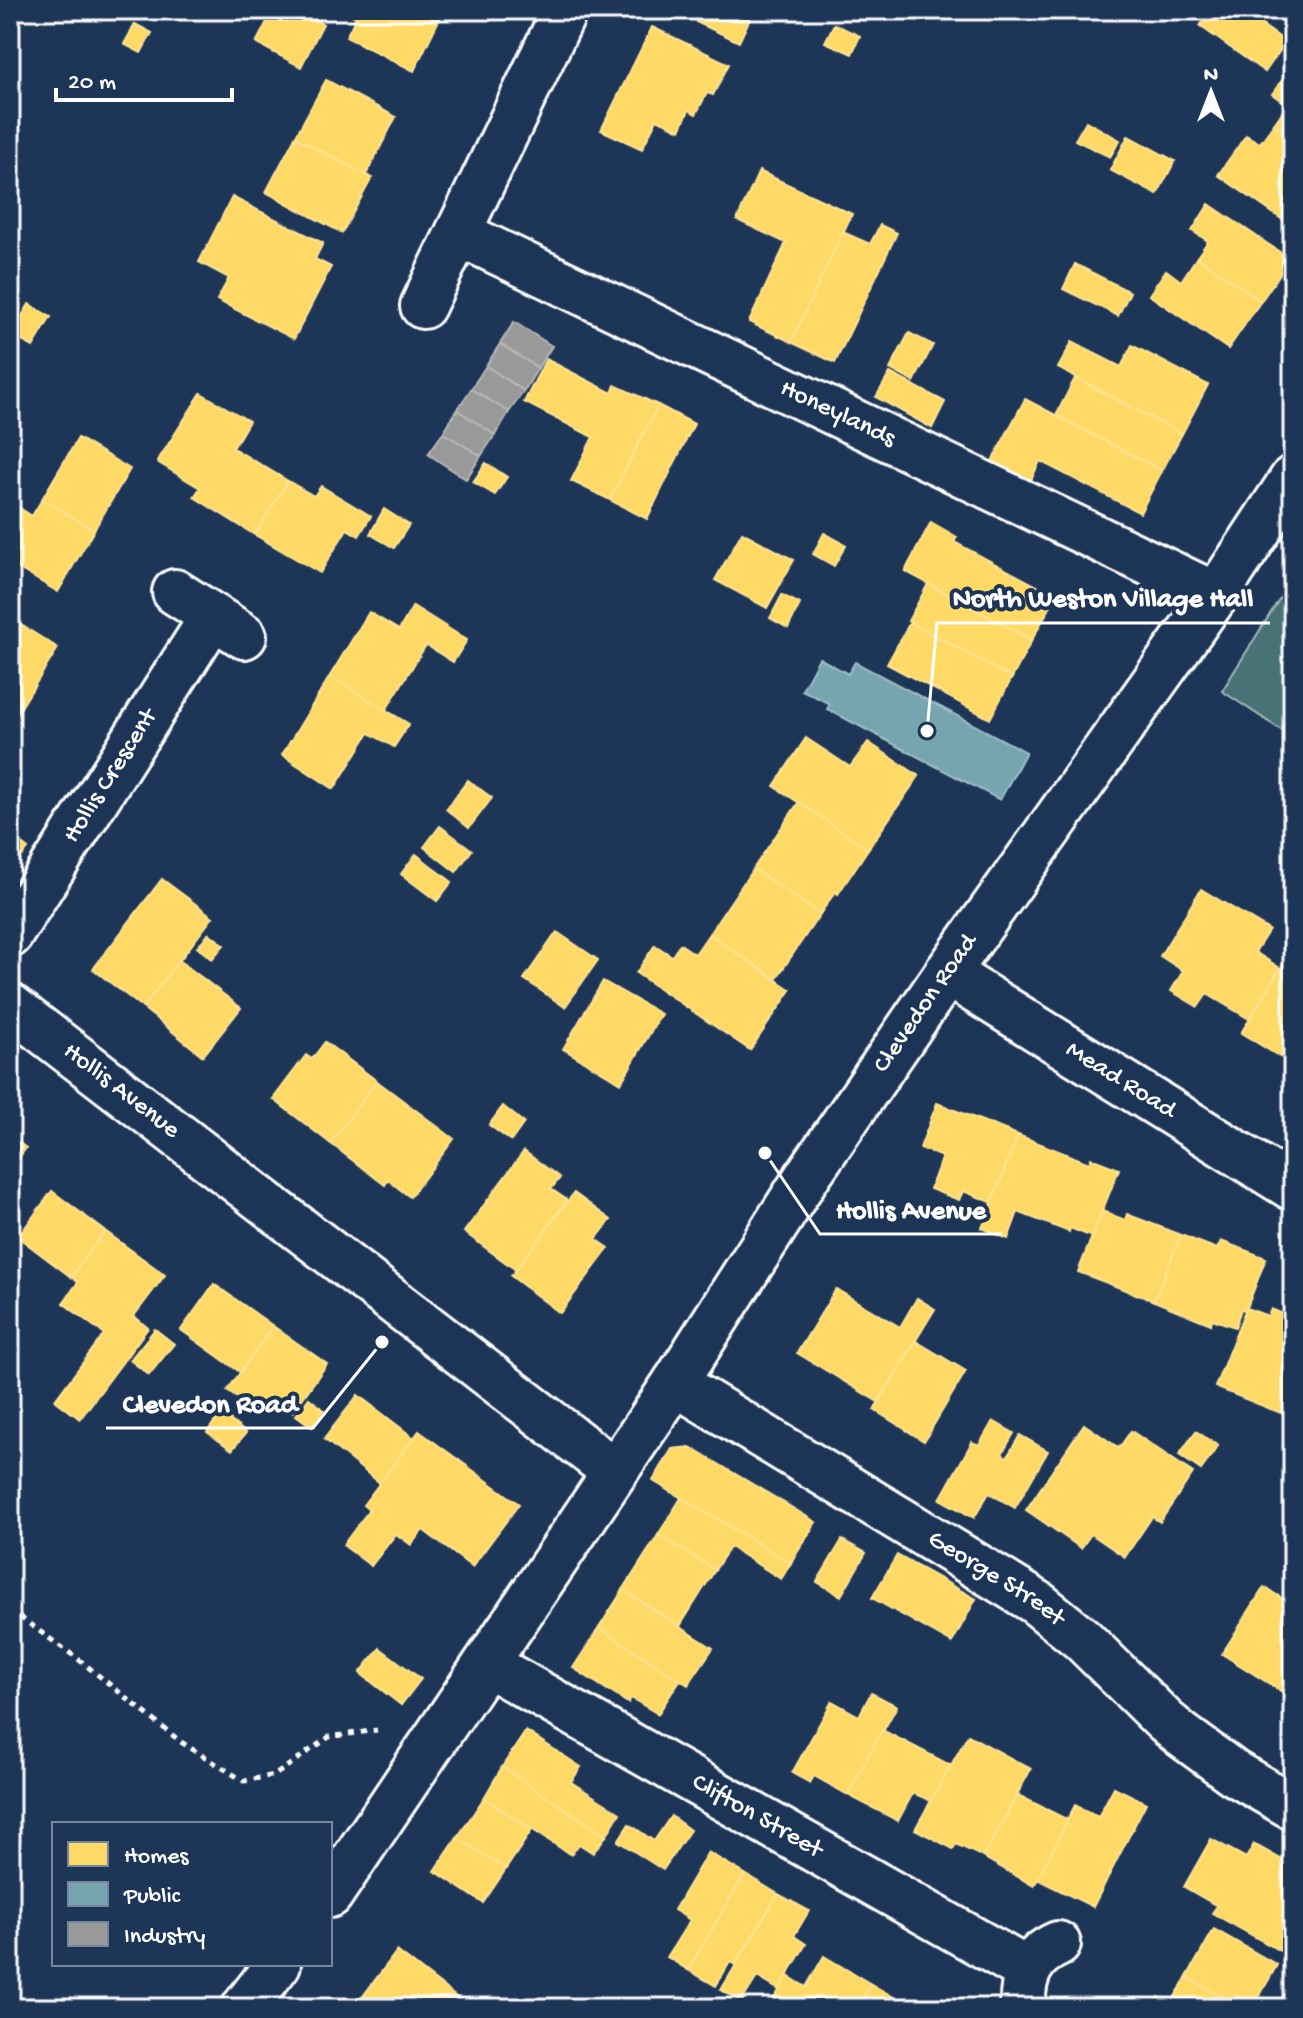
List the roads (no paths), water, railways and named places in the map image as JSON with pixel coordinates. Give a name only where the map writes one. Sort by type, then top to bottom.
[{"type":"street","points":[[423,306],[565,10]]},
{"type":"street","name":"Honeylands","points":[[458,233],[1216,595]]},
{"type":"street","name":"Clevedon Road","points":[[332,1892],[675,1383],[806,1178],[947,973],[1216,595],[1293,478]]},
{"type":"street","name":"Hollis Crescent","points":[[10,935],[228,626],[175,592]]},
{"type":"street","name":"Mead Road","points":[[947,973],[1293,1188]]},
{"type":"street","name":"Hollis Avenue","points":[[10,1006],[614,1471]]},
{"type":"street","name":"George Street","points":[[675,1383],[1036,1602],[1082,1639],[1173,1728],[1234,1773],[1293,1807]]},
{"type":"street","name":"Clifton Street","points":[[487,1664],[1036,1973]]},
{"type":"street","points":[[244,2008],[276,1966]]},
{"type":"place","name":"North Weston Village Hall","points":[[927,731]]},
{"type":"place","name":"Hollis Avenue","points":[[765,1153]]},
{"type":"place","name":"Clevedon Road","points":[[382,1342]]}]
